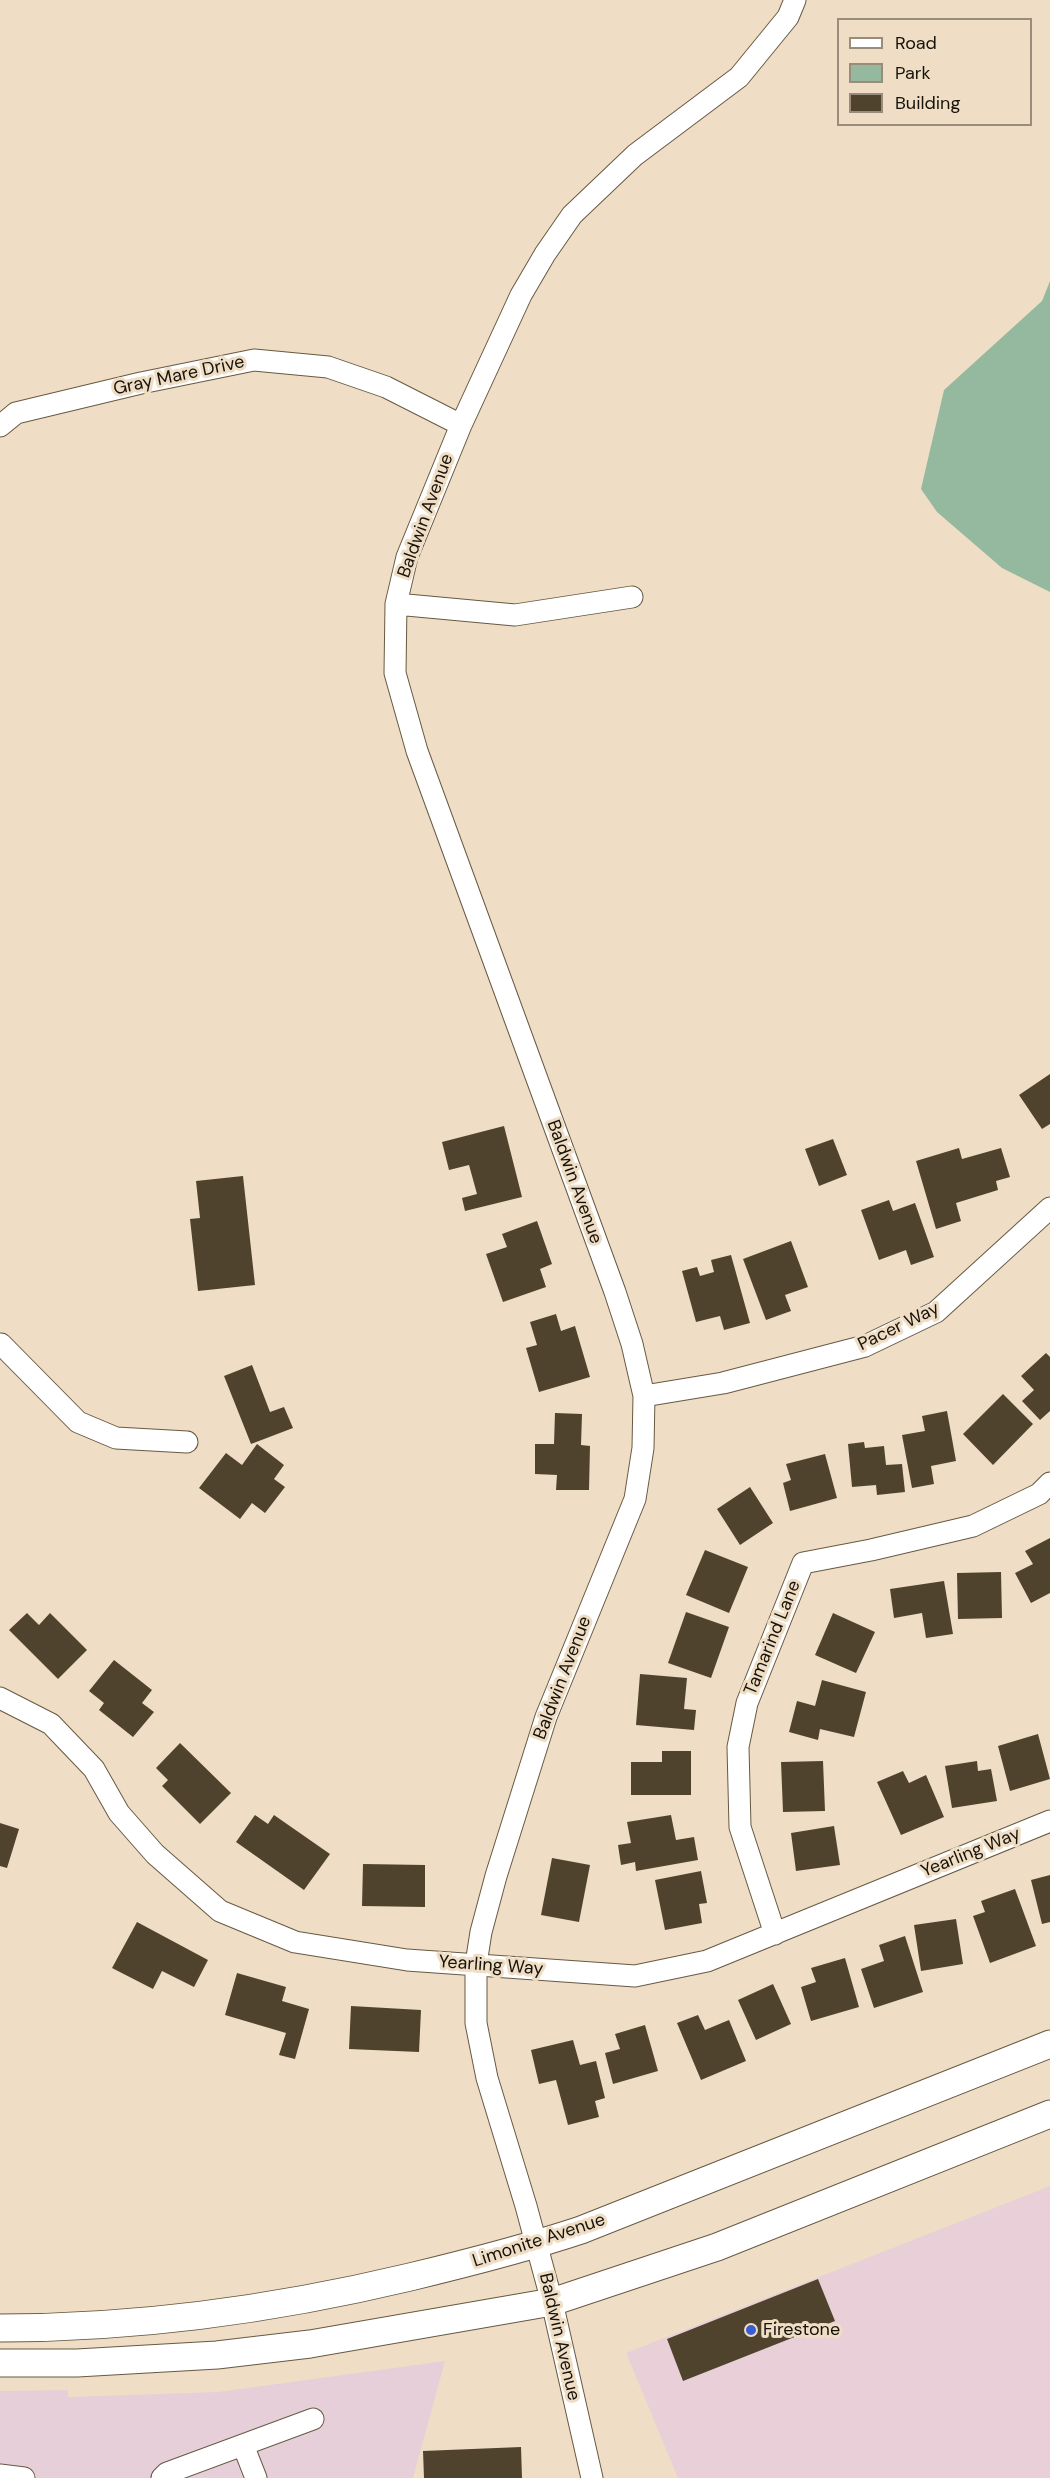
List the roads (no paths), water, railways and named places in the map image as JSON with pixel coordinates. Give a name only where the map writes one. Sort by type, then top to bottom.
[{"type":"main road","name":"Limonite Avenue","points":[[0,2328],[43,2328],[130,2322],[282,2304],[505,2255],[537,2245],[738,2168],[1050,2044]]},
{"type":"main road","points":[[0,2363],[77,2363],[217,2355],[321,2342],[552,2301],[717,2247],[1050,2114]]},
{"type":"street","name":"Baldwin Avenue","points":[[592,2478],[552,2301],[487,2078],[476,2023],[476,1964],[481,1932],[496,1876],[546,1717],[635,1499],[643,1448],[644,1396],[633,1344],[615,1292],[417,751],[395,673],[396,604],[407,557],[461,425],[521,296],[545,254],[572,215],[635,156],[738,77],[788,17],[795,0]]},
{"type":"street","name":"Gray Mare Drive","points":[[0,426],[16,413],[141,383],[254,360],[328,367],[386,387],[461,425]]},
{"type":"street","points":[[396,604],[515,615],[632,597]]},
{"type":"street","name":"Pacer Way","points":[[644,1396],[723,1383],[864,1346],[936,1312],[1050,1208]]},
{"type":"street","points":[[1,1344],[78,1422],[116,1438],[166,1443],[187,1442]]},
{"type":"street","name":"Tamarind Lane","points":[[775,1934],[740,1827],[738,1747],[747,1703],[803,1563],[973,1526],[1039,1494],[1050,1483]]},
{"type":"street","name":"Yearling Way","points":[[0,1698],[51,1724],[94,1770],[119,1813],[155,1854],[220,1911],[295,1942],[407,1960],[635,1976],[707,1961],[1050,1821]]},
{"type":"street","points":[[162,2478],[167,2473],[313,2419]]},
{"type":"street","points":[[243,2445],[256,2478]]},
{"type":"street","points":[[0,2475],[24,2478]]},
{"type":"place","name":"Firestone","points":[[751,2330]]}]
